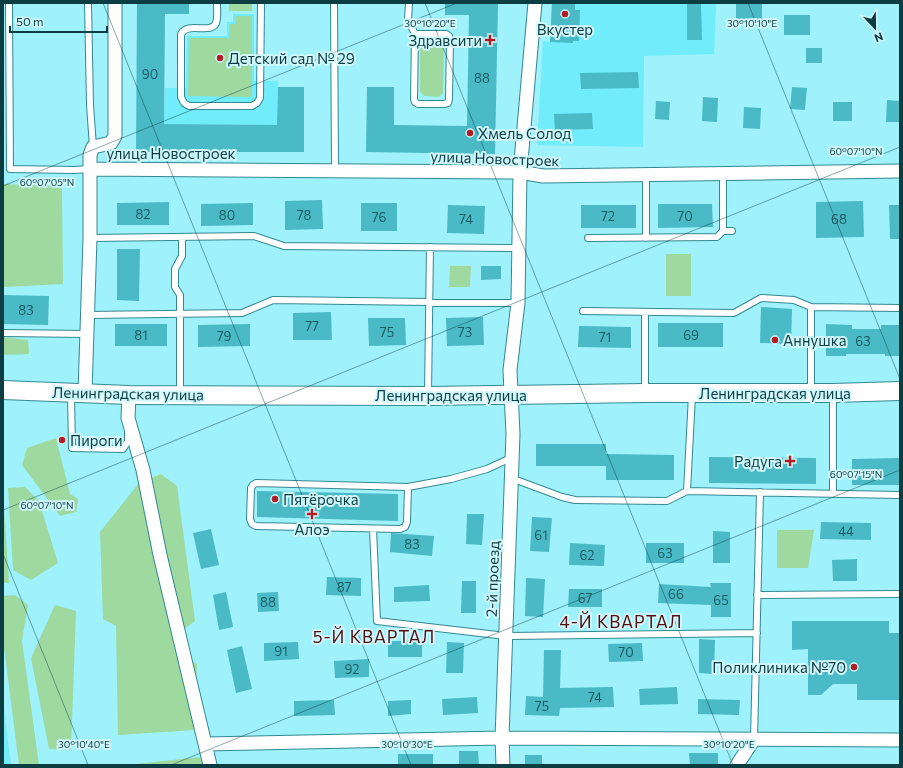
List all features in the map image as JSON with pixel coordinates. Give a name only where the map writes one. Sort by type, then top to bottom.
[{"type":"main road","name":"Ленинградская улица","points":[[3,390],[129,395],[428,396],[645,393],[833,393],[900,391]]},
{"type":"street","points":[[78,393],[87,334],[88,315],[90,155],[93,147],[111,143],[115,136],[115,3]]},
{"type":"street","name":"2-й проезд","points":[[503,765],[502,738],[513,434],[510,370],[518,303],[520,172],[535,3]]},
{"type":"street","name":"улица Новостроек","points":[[90,168],[520,172],[543,176],[900,171]]},
{"type":"street","points":[[129,395],[128,418],[143,470],[160,554],[210,765]]},
{"type":"street","points":[[205,744],[502,738],[900,740]]},
{"type":"street","points":[[737,765],[754,739]]},
{"type":"lane","points":[[9,3],[10,169],[74,170],[90,168]]},
{"type":"lane","points":[[88,3],[90,105],[93,147]]},
{"type":"lane","points":[[217,3],[217,21],[215,26],[210,28],[187,28],[183,30],[181,34],[181,97],[184,103],[189,106],[252,106],[257,103],[260,98],[261,3]]},
{"type":"lane","points":[[334,3],[335,170]]},
{"type":"lane","points":[[409,3],[408,20],[415,34],[415,102],[418,104],[448,103],[450,99],[449,36],[446,34],[415,34]]},
{"type":"lane","points":[[588,238],[717,238],[723,231],[723,174]]},
{"type":"lane","points":[[646,175],[646,238]]},
{"type":"lane","points":[[723,231],[732,231]]},
{"type":"lane","points":[[90,238],[254,236],[284,246],[520,248]]},
{"type":"lane","points":[[180,395],[180,295],[175,287],[175,269],[182,256],[182,237]]},
{"type":"lane","points":[[428,396],[430,247]]},
{"type":"lane","points":[[583,311],[734,313],[761,298],[794,300],[811,307],[900,308]]},
{"type":"lane","points":[[88,315],[242,313],[273,300],[518,303]]},
{"type":"lane","points":[[811,307],[811,393]]},
{"type":"lane","points":[[645,312],[645,393]]},
{"type":"lane","points":[[3,333],[87,334]]},
{"type":"lane","points":[[78,393],[72,448],[123,449],[128,441],[128,418]]},
{"type":"lane","points":[[687,491],[692,393]]},
{"type":"lane","points":[[833,393],[833,494]]},
{"type":"lane","points":[[408,487],[407,522],[405,527],[400,529],[256,526],[252,524],[250,519],[251,488],[253,484],[256,483],[408,487],[452,479],[487,469],[512,457]]},
{"type":"lane","points":[[511,478],[562,497],[575,500],[667,501],[687,491],[900,495]]},
{"type":"lane","points":[[754,739],[760,492]]},
{"type":"lane","points":[[373,529],[377,622],[506,636],[757,633]]},
{"type":"lane","points":[[758,595],[900,594]]},
{"type":"shaded area","points":[[552,3],[716,3],[714,54],[644,56],[643,147],[537,145],[543,41],[550,42]]},
{"type":"shaded area","name":"Детский сад № 29","points":[[233,14],[254,14],[254,81],[278,81],[277,125],[164,124],[165,88],[186,88],[187,36],[227,36],[227,22],[233,22]]},
{"type":"shaded area","points":[[3,701],[11,765],[3,765]]},
{"type":"green space","points":[[229,3],[252,3],[252,11],[229,11]]},
{"type":"green space","points":[[235,16],[252,16],[252,97],[188,96],[189,38],[229,38],[229,24],[235,24]]},
{"type":"green space","points":[[424,41],[440,41],[444,46],[443,93],[439,97],[424,96],[420,92],[420,45]]},
{"type":"green space","points":[[3,184],[62,186],[63,284],[3,287]]},
{"type":"green space","points":[[666,254],[691,254],[691,296],[666,296]]},
{"type":"green space","points":[[450,266],[471,266],[470,287],[449,287]]},
{"type":"green space","points":[[3,337],[28,340],[29,354],[3,355]]},
{"type":"green space","points":[[56,438],[70,494],[78,499],[76,512],[60,516],[22,465],[27,448]]},
{"type":"green space","points":[[161,474],[177,486],[195,621],[183,630],[184,656],[197,664],[194,730],[118,735],[116,626],[103,619],[100,532],[139,483]]},
{"type":"green space","points":[[25,487],[39,501],[58,563],[31,580],[13,570],[8,488]]},
{"type":"green space","points":[[3,491],[9,583],[3,583]]},
{"type":"green space","points":[[777,530],[814,530],[808,568],[777,568]]},
{"type":"green space","points":[[15,595],[28,605],[22,641],[39,765],[19,765],[3,639],[3,596]]},
{"type":"green space","points":[[55,605],[76,611],[71,750],[49,749],[31,658]]},
{"type":"green space","points":[[200,757],[203,765],[127,765]]},
{"type":"building","points":[[137,3],[189,3],[189,14],[165,14],[164,124],[277,125],[278,87],[304,87],[304,152],[136,152]]},
{"type":"building","points":[[445,3],[498,3],[495,154],[366,152],[367,87],[394,87],[394,125],[467,126],[469,15],[445,15]]},
{"type":"building","points":[[552,3],[575,3],[575,10],[580,10],[579,41],[573,41],[573,43],[550,42]]},
{"type":"building","points":[[687,3],[701,3],[702,40],[687,40]]},
{"type":"building","points":[[736,3],[762,3],[762,21],[736,20]]},
{"type":"building","points":[[784,15],[810,15],[810,35],[784,35]]},
{"type":"building","points":[[806,48],[822,48],[822,63],[806,63]]},
{"type":"building","points":[[638,72],[639,88],[581,89],[580,73]]},
{"type":"building","points":[[792,87],[807,88],[805,110],[790,109]]},
{"type":"building","points":[[703,97],[718,98],[717,122],[702,121]]},
{"type":"building","points":[[887,100],[900,101],[900,122],[886,122]]},
{"type":"building","points":[[656,101],[670,102],[669,120],[655,119]]},
{"type":"building","points":[[833,102],[852,102],[852,121],[833,121]]},
{"type":"building","points":[[744,107],[761,108],[760,129],[743,128]]},
{"type":"building","points":[[592,113],[593,129],[555,130],[554,114]]},
{"type":"building","points":[[322,200],[323,229],[285,230],[285,201]]},
{"type":"building","points":[[863,201],[864,237],[816,238],[816,202]]},
{"type":"building","points":[[169,202],[169,225],[117,225],[117,203]]},
{"type":"building","points":[[253,203],[253,225],[201,226],[201,204]]},
{"type":"building","points":[[361,203],[397,203],[397,231],[361,231]]},
{"type":"building","points":[[658,204],[712,204],[713,227],[658,228]]},
{"type":"building","points":[[448,205],[485,206],[484,234],[447,233]]},
{"type":"building","points":[[581,205],[636,205],[636,228],[581,228]]},
{"type":"building","points":[[889,205],[900,205],[900,239],[890,239]]},
{"type":"building","points":[[117,249],[140,249],[139,301],[117,300]]},
{"type":"building","points":[[481,266],[501,266],[501,279],[481,280]]},
{"type":"building","points":[[3,295],[49,296],[48,325],[3,324]]},
{"type":"building","points":[[761,307],[792,309],[791,344],[760,343]]},
{"type":"building","points":[[331,312],[332,340],[293,340],[293,313]]},
{"type":"building","points":[[483,317],[484,345],[447,346],[446,318]]},
{"type":"building","points":[[368,318],[405,318],[406,345],[369,346]]},
{"type":"building","points":[[658,323],[723,323],[723,347],[658,347]]},
{"type":"building","points":[[115,324],[167,324],[167,346],[115,346]]},
{"type":"building","points":[[250,324],[250,346],[198,347],[198,325]]},
{"type":"building","points":[[826,324],[852,325],[852,329],[881,329],[881,325],[900,325],[900,356],[885,356],[885,354],[846,354],[846,356],[826,356]]},
{"type":"building","points":[[579,326],[631,327],[631,348],[578,347]]},
{"type":"building","points":[[536,444],[606,444],[606,454],[674,455],[674,480],[606,480],[606,466],[536,466]]},
{"type":"building","points":[[709,457],[816,458],[816,484],[709,483]]},
{"type":"building","points":[[900,458],[900,485],[852,485],[852,459]]},
{"type":"building","points":[[257,491],[398,494],[398,521],[257,517]]},
{"type":"building","points":[[467,514],[484,514],[482,545],[466,544]]},
{"type":"building","points":[[532,517],[552,518],[549,552],[530,551]]},
{"type":"building","points":[[821,522],[871,523],[871,540],[820,539]]},
{"type":"building","points":[[211,529],[219,565],[201,569],[193,533]]},
{"type":"building","points":[[713,531],[730,532],[730,563],[713,563]]},
{"type":"building","points":[[391,533],[434,536],[432,556],[390,552]]},
{"type":"building","points":[[570,543],[605,545],[604,566],[569,565]]},
{"type":"building","points":[[646,543],[684,543],[684,563],[646,563]]},
{"type":"building","points":[[857,559],[857,581],[833,581],[832,560]]},
{"type":"building","points":[[327,577],[361,578],[361,596],[326,595]]},
{"type":"building","points":[[526,578],[545,579],[543,617],[525,616]]},
{"type":"building","points":[[462,581],[476,581],[476,613],[461,613]]},
{"type":"building","points":[[710,583],[731,583],[731,617],[711,617],[711,605],[658,603],[659,584],[711,587]]},
{"type":"building","points":[[429,585],[430,601],[394,602],[394,587]]},
{"type":"building","points":[[569,589],[602,589],[602,607],[568,607]]},
{"type":"building","points":[[226,592],[233,627],[219,630],[213,595]]},
{"type":"building","points":[[278,592],[279,611],[258,612],[257,593]]},
{"type":"building","name":"Поликлиника №70","points":[[792,621],[889,621],[889,633],[900,633],[900,700],[857,700],[857,684],[833,684],[821,695],[808,695],[808,649],[792,650]]},
{"type":"building","points":[[699,639],[715,640],[714,674],[699,673]]},
{"type":"building","points":[[388,641],[422,641],[422,657],[388,657]]},
{"type":"building","points":[[298,642],[299,659],[264,661],[264,643]]},
{"type":"building","points":[[447,642],[464,643],[463,673],[446,673]]},
{"type":"building","points":[[642,643],[643,661],[609,662],[608,644]]},
{"type":"building","points":[[242,646],[252,689],[236,693],[227,650]]},
{"type":"building","points":[[544,650],[561,650],[560,688],[613,687],[614,707],[560,708],[559,716],[525,715],[526,696],[543,697]]},
{"type":"building","points":[[369,659],[369,677],[335,678],[334,661]]},
{"type":"building","points":[[677,687],[678,704],[640,705],[639,689]]},
{"type":"building","points":[[477,697],[478,713],[443,715],[442,699]]},
{"type":"building","points":[[698,699],[740,700],[739,715],[698,714]]},
{"type":"building","points":[[334,700],[335,715],[294,716],[294,701]]},
{"type":"building","points":[[411,700],[411,714],[388,716],[388,701]]},
{"type":"building","points":[[459,751],[478,751],[479,765],[459,765]]},
{"type":"building","points":[[689,753],[718,753],[718,765],[690,765]]},
{"type":"building","points":[[398,754],[433,754],[433,765],[398,765]]},
{"type":"building","points":[[525,755],[542,755],[542,765],[525,765]]},
{"type":"place","name":"Вкустер","points":[[565,14]]},
{"type":"place","name":"Здравсити","points":[[490,40]]},
{"type":"place","name":"Детский сад № 29","points":[[220,58]]},
{"type":"place","name":"Хмель Солод","points":[[470,133]]},
{"type":"place","name":"Аннушка","points":[[775,340]]},
{"type":"place","name":"Пироги","points":[[62,440]]},
{"type":"place","name":"Радуга","points":[[790,461]]},
{"type":"place","name":"Пятёрочка","points":[[275,499]]},
{"type":"place","name":"Алоэ","points":[[312,514]]},
{"type":"place","name":"Поликлиника №70","points":[[854,667]]},
{"type":"district","name":"4-Й КВАРТАЛ","points":[[621,621]]},
{"type":"district","name":"5-Й КВАРТАЛ","points":[[374,636]]}]
